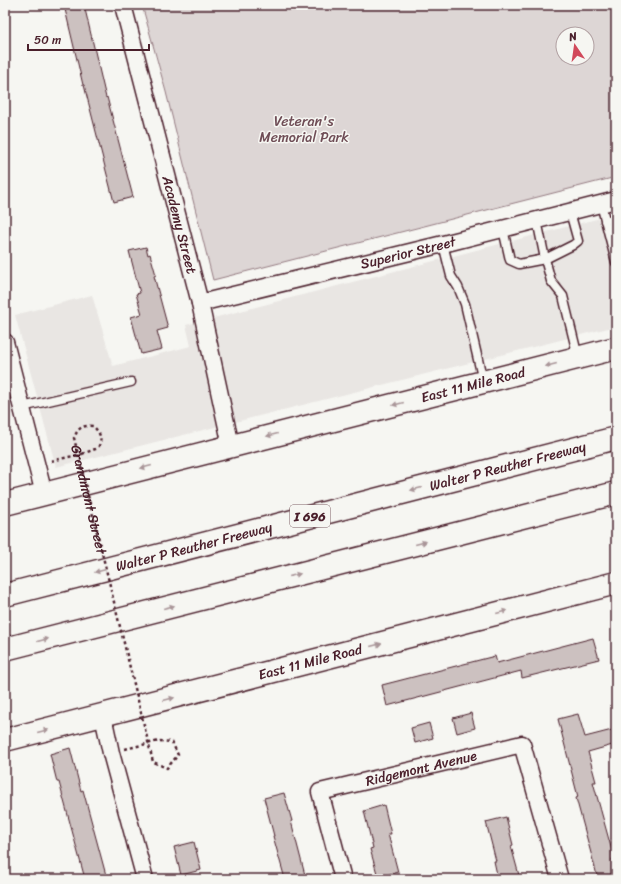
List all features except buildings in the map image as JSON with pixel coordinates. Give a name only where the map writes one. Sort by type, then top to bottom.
[{"type":"main road","name":"East 11 Mile Road","points":[[5,504],[616,348]]},
{"type":"main road","name":"Walter P Reuther Freeway","points":[[5,595],[616,438]]},
{"type":"main road","points":[[5,650],[616,493]]},
{"type":"main road","name":"East 11 Mile Road","points":[[5,740],[616,583]]},
{"type":"street","name":"Academy Street","points":[[122,5],[200,303],[231,446]]},
{"type":"street","name":"Superior Street","points":[[200,303],[608,202]]},
{"type":"street","points":[[5,342],[44,494]]},
{"type":"street","points":[[103,716],[111,753],[145,879]]},
{"type":"street","name":"Ridgemont Avenue","points":[[343,879],[320,792],[522,744],[560,879]]},
{"type":"lane","points":[[608,202],[605,221],[616,262]]},
{"type":"lane","points":[[503,229],[510,260],[519,264],[545,259],[578,241],[570,212]]},
{"type":"lane","points":[[605,221],[616,218]]},
{"type":"lane","points":[[537,220],[551,281],[563,296],[578,358]]},
{"type":"lane","points":[[443,244],[451,276],[458,287],[465,304],[483,382]]},
{"type":"lane","points":[[22,407],[131,382]]},
{"type":"path","name":"Grandmont Street","points":[[52,467],[51,461],[82,454],[93,451],[98,448],[101,442],[101,435],[93,426],[80,428],[76,432],[74,438],[80,467],[148,739],[149,746],[153,762],[167,768],[178,756],[172,742],[160,741],[153,743],[146,744],[111,753]]},
{"type":"shaded area","points":[[616,214],[616,326],[56,467],[15,315],[92,295],[113,366],[191,346],[186,325]]},
{"type":"green space","name":"Veteran's Memorial Park","points":[[142,5],[616,5],[616,177],[213,280],[166,92]]}]
